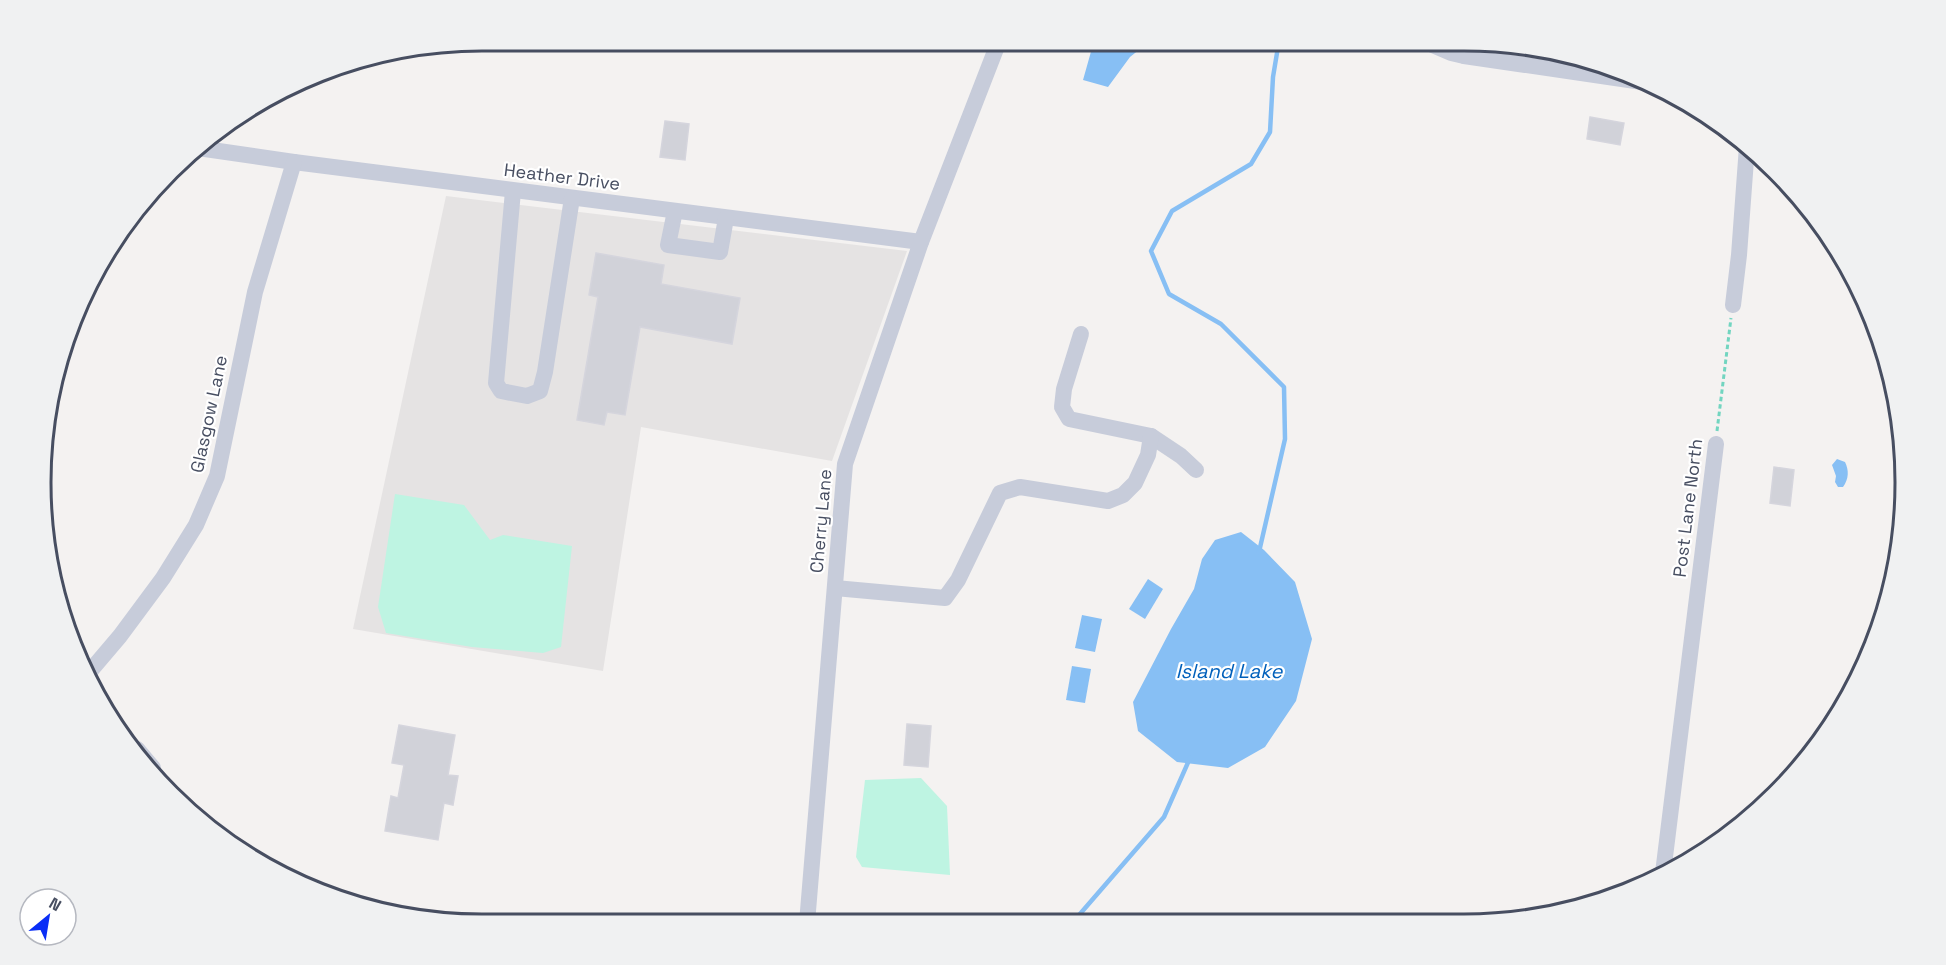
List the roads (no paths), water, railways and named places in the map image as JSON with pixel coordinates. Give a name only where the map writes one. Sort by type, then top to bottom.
[{"type":"street","name":"Cherry Lane","points":[[808,914],[845,464],[921,242],[995,51]]},
{"type":"street","points":[[1486,52],[1602,74]]},
{"type":"street","name":"Heather Drive","points":[[208,150],[921,242]]},
{"type":"street","points":[[1733,304],[1746,157]]},
{"type":"street","name":"Glasgow Lane","points":[[93,668],[163,578],[196,525],[217,476],[255,292],[294,162]]},
{"type":"street","points":[[513,190],[495,383],[501,391],[528,396],[540,391],[545,372],[572,198]]},
{"type":"street","points":[[675,211],[668,245],[720,252],[726,218]]},
{"type":"street","points":[[1081,334],[1064,389],[1062,406],[1069,419],[1151,435],[1181,456],[1196,470]]},
{"type":"street","points":[[835,588],[945,598],[958,580],[1000,493],[1020,487],[1108,501],[1123,495],[1135,483],[1148,455],[1151,435]]},
{"type":"street","name":"Post Lane North","points":[[1664,864],[1716,444]]},
{"type":"water","points":[[1091,51],[1138,51],[1130,57],[1108,87],[1083,80]]},
{"type":"water","points":[[1837,459],[1845,462],[1847,468],[1848,474],[1843,487],[1838,487],[1835,482],[1836,476],[1832,465]]},
{"type":"water","name":"Island Lake","points":[[1241,532],[1264,550],[1295,582],[1312,639],[1296,701],[1265,747],[1228,768],[1177,762],[1138,731],[1133,702],[1194,589],[1202,559],[1215,540]]},
{"type":"water","points":[[1148,579],[1163,589],[1145,619],[1129,609]]},
{"type":"water","points":[[1082,615],[1102,619],[1095,652],[1075,648]]},
{"type":"water","points":[[1072,666],[1091,669],[1085,703],[1066,700]]},
{"type":"waterway","points":[[1259,552],[1285,439],[1284,387],[1221,324],[1169,294],[1151,251],[1172,211],[1251,164],[1270,132],[1273,77],[1277,51]]},
{"type":"waterway","points":[[1080,914],[1164,817],[1190,758]]}]
